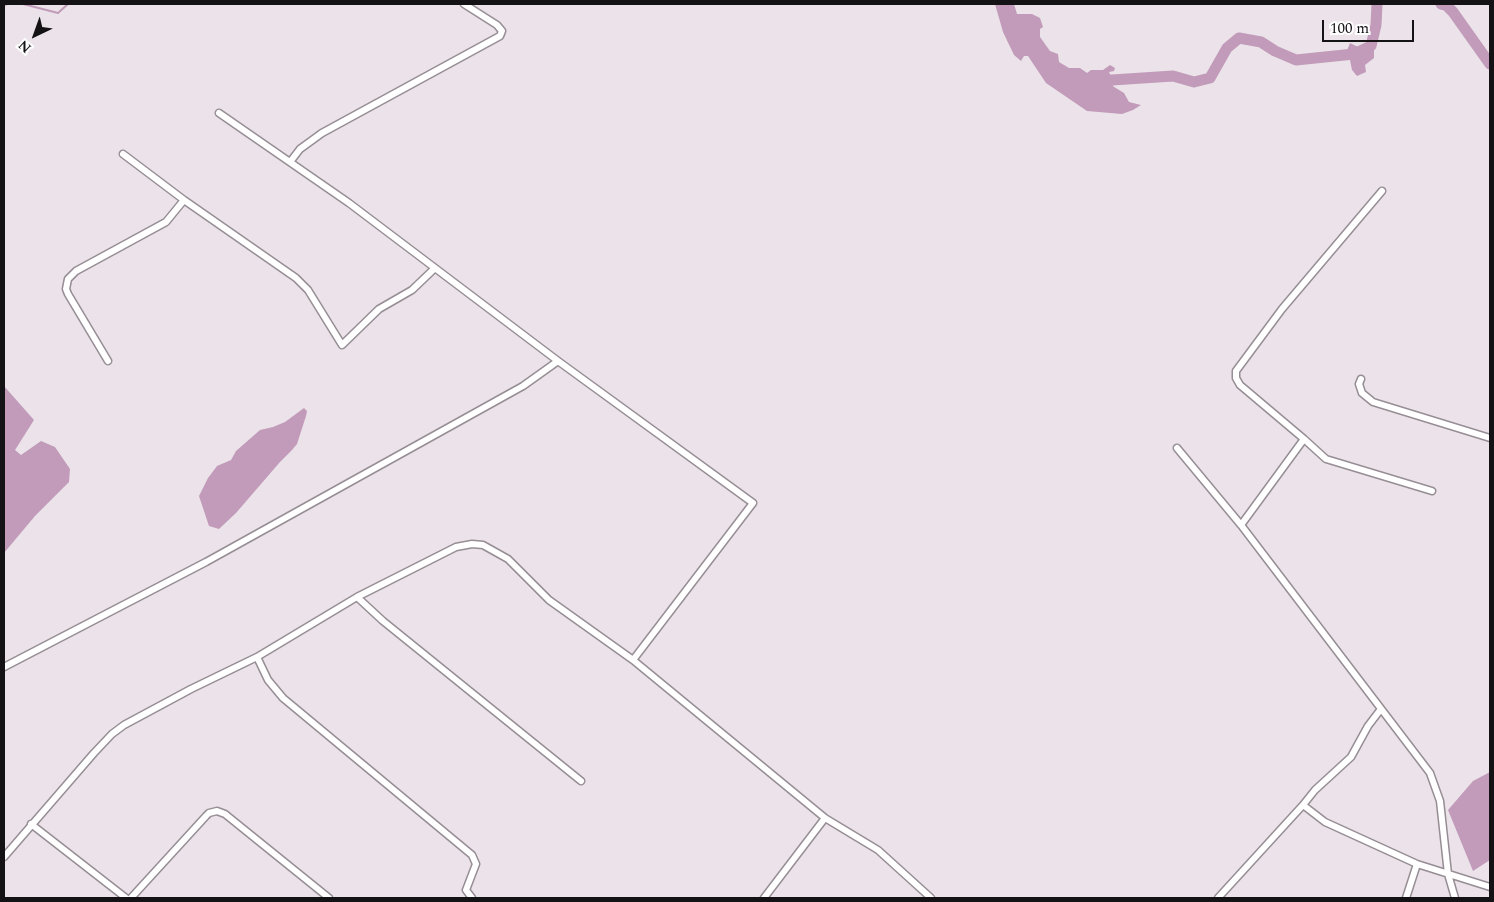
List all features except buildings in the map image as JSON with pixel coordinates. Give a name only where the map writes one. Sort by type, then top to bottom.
[{"type":"street","points":[[290,162],[300,149],[322,133],[500,36],[502,31],[497,25],[464,4]]},
{"type":"street","points":[[219,113],[349,202],[558,361],[753,503],[632,660]]},
{"type":"street","points":[[123,154],[184,200],[303,284],[342,345],[384,305],[412,290],[435,268]]},
{"type":"street","points":[[1382,191],[1282,309],[1236,371],[1236,378],[1240,385],[1326,459],[1432,491]]},
{"type":"street","points":[[108,361],[68,294],[66,288],[68,279],[76,271],[166,222],[184,200]]},
{"type":"street","points":[[4,667],[206,562],[523,386],[558,361]]},
{"type":"street","points":[[1361,379],[1359,384],[1362,393],[1373,402],[1490,438]]},
{"type":"street","points":[[1241,525],[1304,439]]},
{"type":"street","points":[[1177,448],[1241,525],[1430,772],[1440,801],[1448,874],[1455,898]]},
{"type":"street","points":[[4,857],[112,734],[124,725],[192,688],[257,657],[357,597],[456,547],[472,544],[482,546],[508,559],[549,600],[632,660],[825,818],[878,850],[931,898]]},
{"type":"street","points":[[357,597],[383,621],[581,781]]},
{"type":"street","points":[[257,657],[268,680],[283,698],[472,855],[476,864],[466,890],[472,898]]},
{"type":"street","points":[[1218,898],[1315,790],[1351,757],[1368,726],[1381,709]]},
{"type":"street","points":[[1303,805],[1325,822],[1417,864],[1490,887]]},
{"type":"street","points":[[131,898],[206,816],[217,811],[224,814],[329,898]]},
{"type":"street","points":[[764,898],[825,818]]},
{"type":"street","points":[[32,824],[126,898]]},
{"type":"street","points":[[1406,898],[1417,864]]},
{"type":"shaded area","points":[[995,4],[1014,4],[1017,14],[1032,14],[1040,18],[1043,27],[1040,29],[1040,37],[1050,51],[1058,54],[1059,62],[1069,68],[1080,68],[1087,73],[1091,70],[1103,70],[1110,65],[1115,68],[1114,71],[1109,72],[1113,77],[1111,85],[1124,93],[1129,102],[1141,105],[1122,114],[1087,111],[1046,83],[1028,56],[1024,56],[1021,61],[1014,55],[1003,32]]},
{"type":"shaded area","points":[[1350,43],[1358,47],[1370,43],[1374,51],[1374,58],[1365,65],[1366,72],[1357,76],[1352,70],[1346,53]]},
{"type":"shaded area","points":[[4,386],[34,420],[15,450],[21,455],[41,441],[55,447],[70,469],[69,482],[35,516],[4,553]]},
{"type":"shaded area","points":[[304,408],[307,411],[297,444],[236,513],[219,529],[209,526],[199,496],[208,478],[217,466],[231,460],[236,451],[260,430],[285,422]]},
{"type":"shaded area","points":[[1490,772],[1490,860],[1473,871],[1448,810],[1473,781]]},
{"type":"waterway","points":[[4,5],[8,4]]},
{"type":"waterway","points":[[23,4],[58,13],[68,4]]},
{"type":"waterway","points":[[1100,88],[1112,80],[1173,76],[1194,82],[1210,78],[1227,48],[1239,38],[1261,42],[1275,51],[1296,60],[1354,54],[1371,46],[1376,25],[1377,4]]},
{"type":"waterway","points":[[1441,4],[1446,5],[1453,12],[1490,64]]}]
